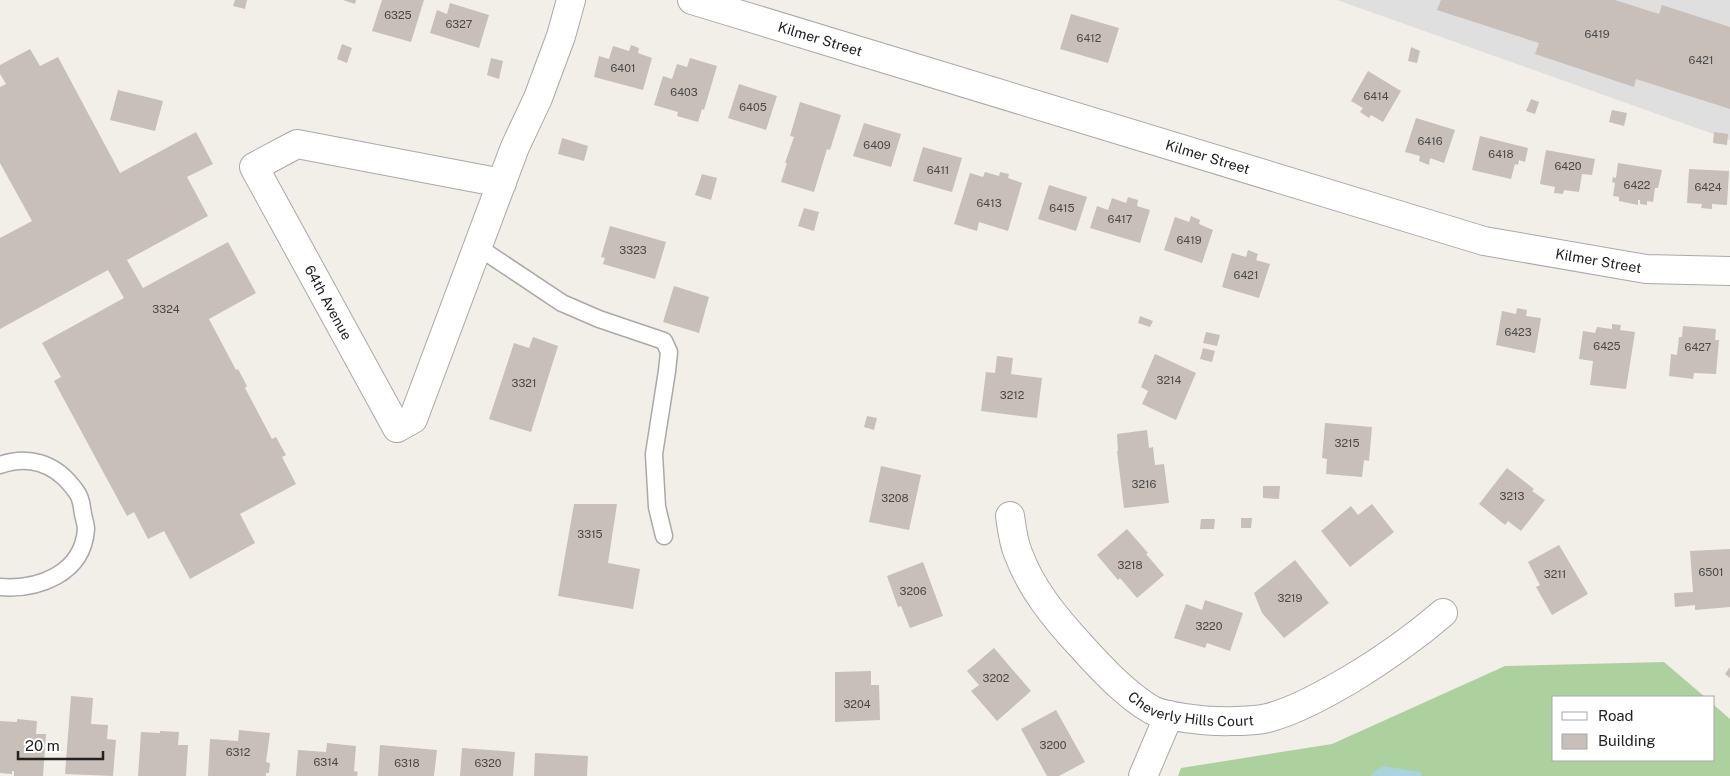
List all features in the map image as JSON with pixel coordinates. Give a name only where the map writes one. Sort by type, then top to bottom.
[{"type":"street","name":"64th Avenue","points":[[502,183],[297,144],[254,167],[397,428],[413,419],[478,247],[502,183],[515,147],[538,98],[571,0]]},
{"type":"street","name":"Kilmer Street","points":[[692,0],[1484,241],[1646,269],[1730,271]]},
{"type":"street","name":"Cheverly Hills Court","points":[[1010,516],[1013,538],[1018,554],[1047,606],[1099,666],[1137,699],[1153,710],[1168,715],[1202,721],[1228,721],[1267,718],[1295,708],[1331,691],[1383,659],[1418,635],[1443,613]]},
{"type":"street","points":[[1143,776],[1168,715]]},
{"type":"lane","points":[[478,247],[562,303],[600,319],[664,341],[669,352],[654,454],[657,507],[664,536]]},
{"type":"lane","points":[[0,465],[24,460],[45,464],[63,475],[80,497],[86,529],[80,550],[69,566],[50,580],[37,585],[12,588],[0,587]]},
{"type":"shaded area","points":[[1337,0],[1730,0],[1730,140]]},
{"type":"green space","points":[[1664,662],[1704,696],[1552,696],[1552,761],[1715,761],[1715,706],[1730,719],[1730,776],[1178,776],[1181,768],[1332,744],[1505,666]]},
{"type":"building","points":[[235,0],[247,0],[245,9],[233,6]]},
{"type":"building","points":[[343,0],[356,0],[355,4]]},
{"type":"building","points":[[382,0],[424,0],[411,42],[372,31]]},
{"type":"building","points":[[1441,0],[1615,0],[1659,14],[1662,5],[1730,27],[1730,109],[1636,79],[1634,87],[1535,54],[1539,43],[1437,10]]},
{"type":"building","points":[[450,3],[489,15],[479,48],[430,33],[437,10],[447,14]]},
{"type":"building","points":[[1071,14],[1119,28],[1108,63],[1060,49]]},
{"type":"building","points":[[342,44],[352,48],[347,63],[337,59]]},
{"type":"building","points":[[631,45],[639,48],[638,53],[652,58],[643,90],[594,77],[599,56],[609,59],[613,46],[629,51]]},
{"type":"building","points":[[1411,47],[1420,51],[1417,63],[1408,61]]},
{"type":"building","points":[[30,49],[40,66],[58,57],[120,173],[196,132],[213,164],[187,177],[208,216],[127,260],[143,288],[228,242],[256,293],[209,319],[236,370],[238,369],[247,386],[245,388],[272,439],[276,437],[286,455],[282,457],[296,484],[240,514],[255,543],[190,579],[164,531],[148,539],[134,512],[127,516],[54,381],[61,377],[42,343],[124,298],[108,270],[0,329],[0,238],[32,221],[0,163],[0,87],[6,84],[0,74],[0,65]]},
{"type":"building","points":[[491,58],[503,61],[499,79],[487,75]]},
{"type":"building","points":[[690,58],[717,66],[704,110],[702,109],[698,122],[677,116],[678,112],[654,105],[663,76],[672,79],[677,64],[687,67]]},
{"type":"building","points":[[1368,71],[1401,91],[1383,122],[1371,115],[1369,118],[1360,112],[1363,108],[1351,101]]},
{"type":"building","points":[[739,84],[777,96],[766,130],[728,118]]},
{"type":"building","points":[[118,90],[163,101],[155,131],[110,120]]},
{"type":"building","points":[[1531,99],[1539,102],[1535,114],[1526,111]]},
{"type":"building","points":[[800,102],[841,115],[830,150],[827,149],[814,192],[781,182],[794,137],[790,136]]},
{"type":"building","points":[[1612,110],[1627,113],[1624,126],[1609,122]]},
{"type":"building","points":[[1416,118],[1455,130],[1444,163],[1430,158],[1429,165],[1419,161],[1420,156],[1405,152]]},
{"type":"building","points":[[864,123],[901,134],[891,167],[853,156]]},
{"type":"building","points":[[1714,132],[1728,134],[1727,145],[1713,143]]},
{"type":"building","points":[[1480,136],[1528,148],[1525,162],[1519,160],[1518,165],[1515,164],[1511,179],[1472,170]]},
{"type":"building","points":[[562,138],[588,146],[584,161],[558,154]]},
{"type":"building","points":[[923,147],[962,158],[952,192],[913,181]]},
{"type":"building","points":[[1546,150],[1595,159],[1592,175],[1582,174],[1579,192],[1564,190],[1563,194],[1554,193],[1555,187],[1540,184]]},
{"type":"building","points":[[1618,163],[1662,170],[1658,188],[1655,188],[1653,202],[1647,201],[1647,205],[1640,204],[1640,200],[1638,200],[1638,205],[1619,201],[1619,197],[1613,196],[1615,183],[1612,182],[1613,177],[1616,178]]},
{"type":"building","points":[[1689,169],[1729,171],[1727,205],[1712,204],[1712,209],[1701,208],[1702,204],[1687,203]]},
{"type":"building","points":[[985,172],[999,176],[1000,172],[1009,174],[1008,178],[1022,183],[1008,231],[979,222],[977,231],[954,224],[970,173],[983,177]]},
{"type":"building","points":[[702,174],[717,178],[711,200],[695,195]]},
{"type":"building","points":[[1049,185],[1087,197],[1076,231],[1038,219]]},
{"type":"building","points":[[1128,197],[1138,200],[1137,206],[1150,210],[1140,243],[1090,228],[1097,206],[1108,210],[1112,198],[1126,203]]},
{"type":"building","points":[[804,208],[819,212],[814,231],[798,226]]},
{"type":"building","points":[[1191,216],[1200,220],[1199,224],[1213,230],[1202,263],[1164,250],[1175,217],[1189,222]]},
{"type":"building","points":[[610,226],[666,242],[655,279],[603,264],[605,258],[601,257]]},
{"type":"building","points":[[1248,250],[1258,254],[1256,260],[1270,264],[1259,298],[1222,287],[1232,253],[1246,257]]},
{"type":"building","points":[[674,286],[709,297],[699,333],[663,322]]},
{"type":"building","points":[[1517,308],[1527,310],[1526,316],[1541,318],[1535,353],[1496,345],[1502,311],[1516,314]]},
{"type":"building","points":[[1140,316],[1153,321],[1150,327],[1138,323]]},
{"type":"building","points":[[1612,324],[1621,325],[1620,330],[1635,332],[1626,389],[1590,385],[1593,361],[1579,359],[1583,331],[1595,333],[1597,327],[1612,329]]},
{"type":"building","points":[[1683,326],[1716,329],[1715,340],[1719,340],[1716,374],[1694,373],[1693,379],[1669,376],[1671,354],[1677,355],[1679,337],[1682,337]]},
{"type":"building","points":[[1206,332],[1220,335],[1217,346],[1203,343]]},
{"type":"building","points":[[533,337],[558,346],[531,432],[489,419],[514,343],[529,348]]},
{"type":"building","points":[[1203,348],[1215,351],[1212,362],[1200,359]]},
{"type":"building","points":[[1155,354],[1196,373],[1176,420],[1142,404],[1148,391],[1141,387]]},
{"type":"building","points":[[997,356],[1013,358],[1011,374],[1042,378],[1037,418],[981,411],[986,372],[995,373]]},
{"type":"building","points":[[867,416],[877,418],[874,430],[864,427]]},
{"type":"building","points":[[1325,423],[1372,427],[1369,461],[1364,460],[1362,477],[1326,474],[1327,459],[1322,458]]},
{"type":"building","points":[[1147,430],[1149,448],[1153,447],[1155,465],[1164,464],[1169,503],[1124,508],[1117,451],[1117,434]]},
{"type":"building","points":[[881,466],[921,475],[909,530],[869,522]]},
{"type":"building","points":[[1507,468],[1545,500],[1521,531],[1508,521],[1505,525],[1479,504]]},
{"type":"building","points":[[1263,486],[1280,486],[1279,499],[1263,498]]},
{"type":"building","points":[[574,504],[617,504],[608,563],[640,569],[633,609],[558,596]]},
{"type":"building","points":[[1372,504],[1394,532],[1350,567],[1321,531],[1351,506],[1358,515]]},
{"type":"building","points":[[1241,518],[1252,518],[1251,528],[1241,528]]},
{"type":"building","points":[[1201,519],[1215,519],[1214,529],[1200,529]]},
{"type":"building","points":[[1127,529],[1164,575],[1137,598],[1120,578],[1118,580],[1097,555]]},
{"type":"building","points":[[1559,545],[1588,594],[1552,615],[1536,587],[1540,585],[1528,562]]},
{"type":"building","points":[[1730,549],[1730,607],[1695,610],[1695,605],[1675,607],[1674,593],[1693,592],[1690,551]]},
{"type":"building","points":[[1295,560],[1329,603],[1284,638],[1262,613],[1254,593]]},
{"type":"building","points":[[923,562],[943,616],[910,628],[901,606],[898,607],[887,576]]},
{"type":"building","points":[[1205,600],[1243,613],[1230,651],[1207,643],[1205,648],[1174,638],[1186,604],[1202,610]]},
{"type":"building","points":[[994,648],[1031,691],[997,721],[971,691],[979,685],[967,671]]},
{"type":"building","points":[[1730,667],[1730,678],[1725,674]]},
{"type":"building","points":[[871,671],[871,685],[879,685],[880,720],[835,722],[835,672]]},
{"type":"building","points":[[71,696],[93,698],[91,724],[108,725],[107,739],[116,740],[113,776],[65,774]]},
{"type":"building","points":[[1056,710],[1085,762],[1059,776],[1047,776],[1021,729]]},
{"type":"building","points":[[17,719],[37,721],[36,734],[46,734],[43,776],[14,776],[14,771],[12,771],[12,774],[0,773],[0,721],[17,722]]},
{"type":"building","points":[[239,730],[270,733],[266,762],[270,763],[269,773],[266,773],[266,776],[208,776],[210,739],[238,741]]},
{"type":"building","points":[[160,731],[179,732],[178,745],[188,745],[186,776],[138,776],[141,732],[160,733]]},
{"type":"building","points":[[327,743],[356,746],[354,771],[358,772],[357,776],[296,776],[298,750],[326,752]]},
{"type":"building","points":[[380,745],[437,750],[434,776],[378,776]]},
{"type":"building","points":[[462,748],[515,752],[513,776],[460,776]]},
{"type":"building","points":[[535,753],[588,756],[587,776],[534,776]]},
{"type":"waterway","points":[[1376,776],[1384,771],[1417,776]]}]
